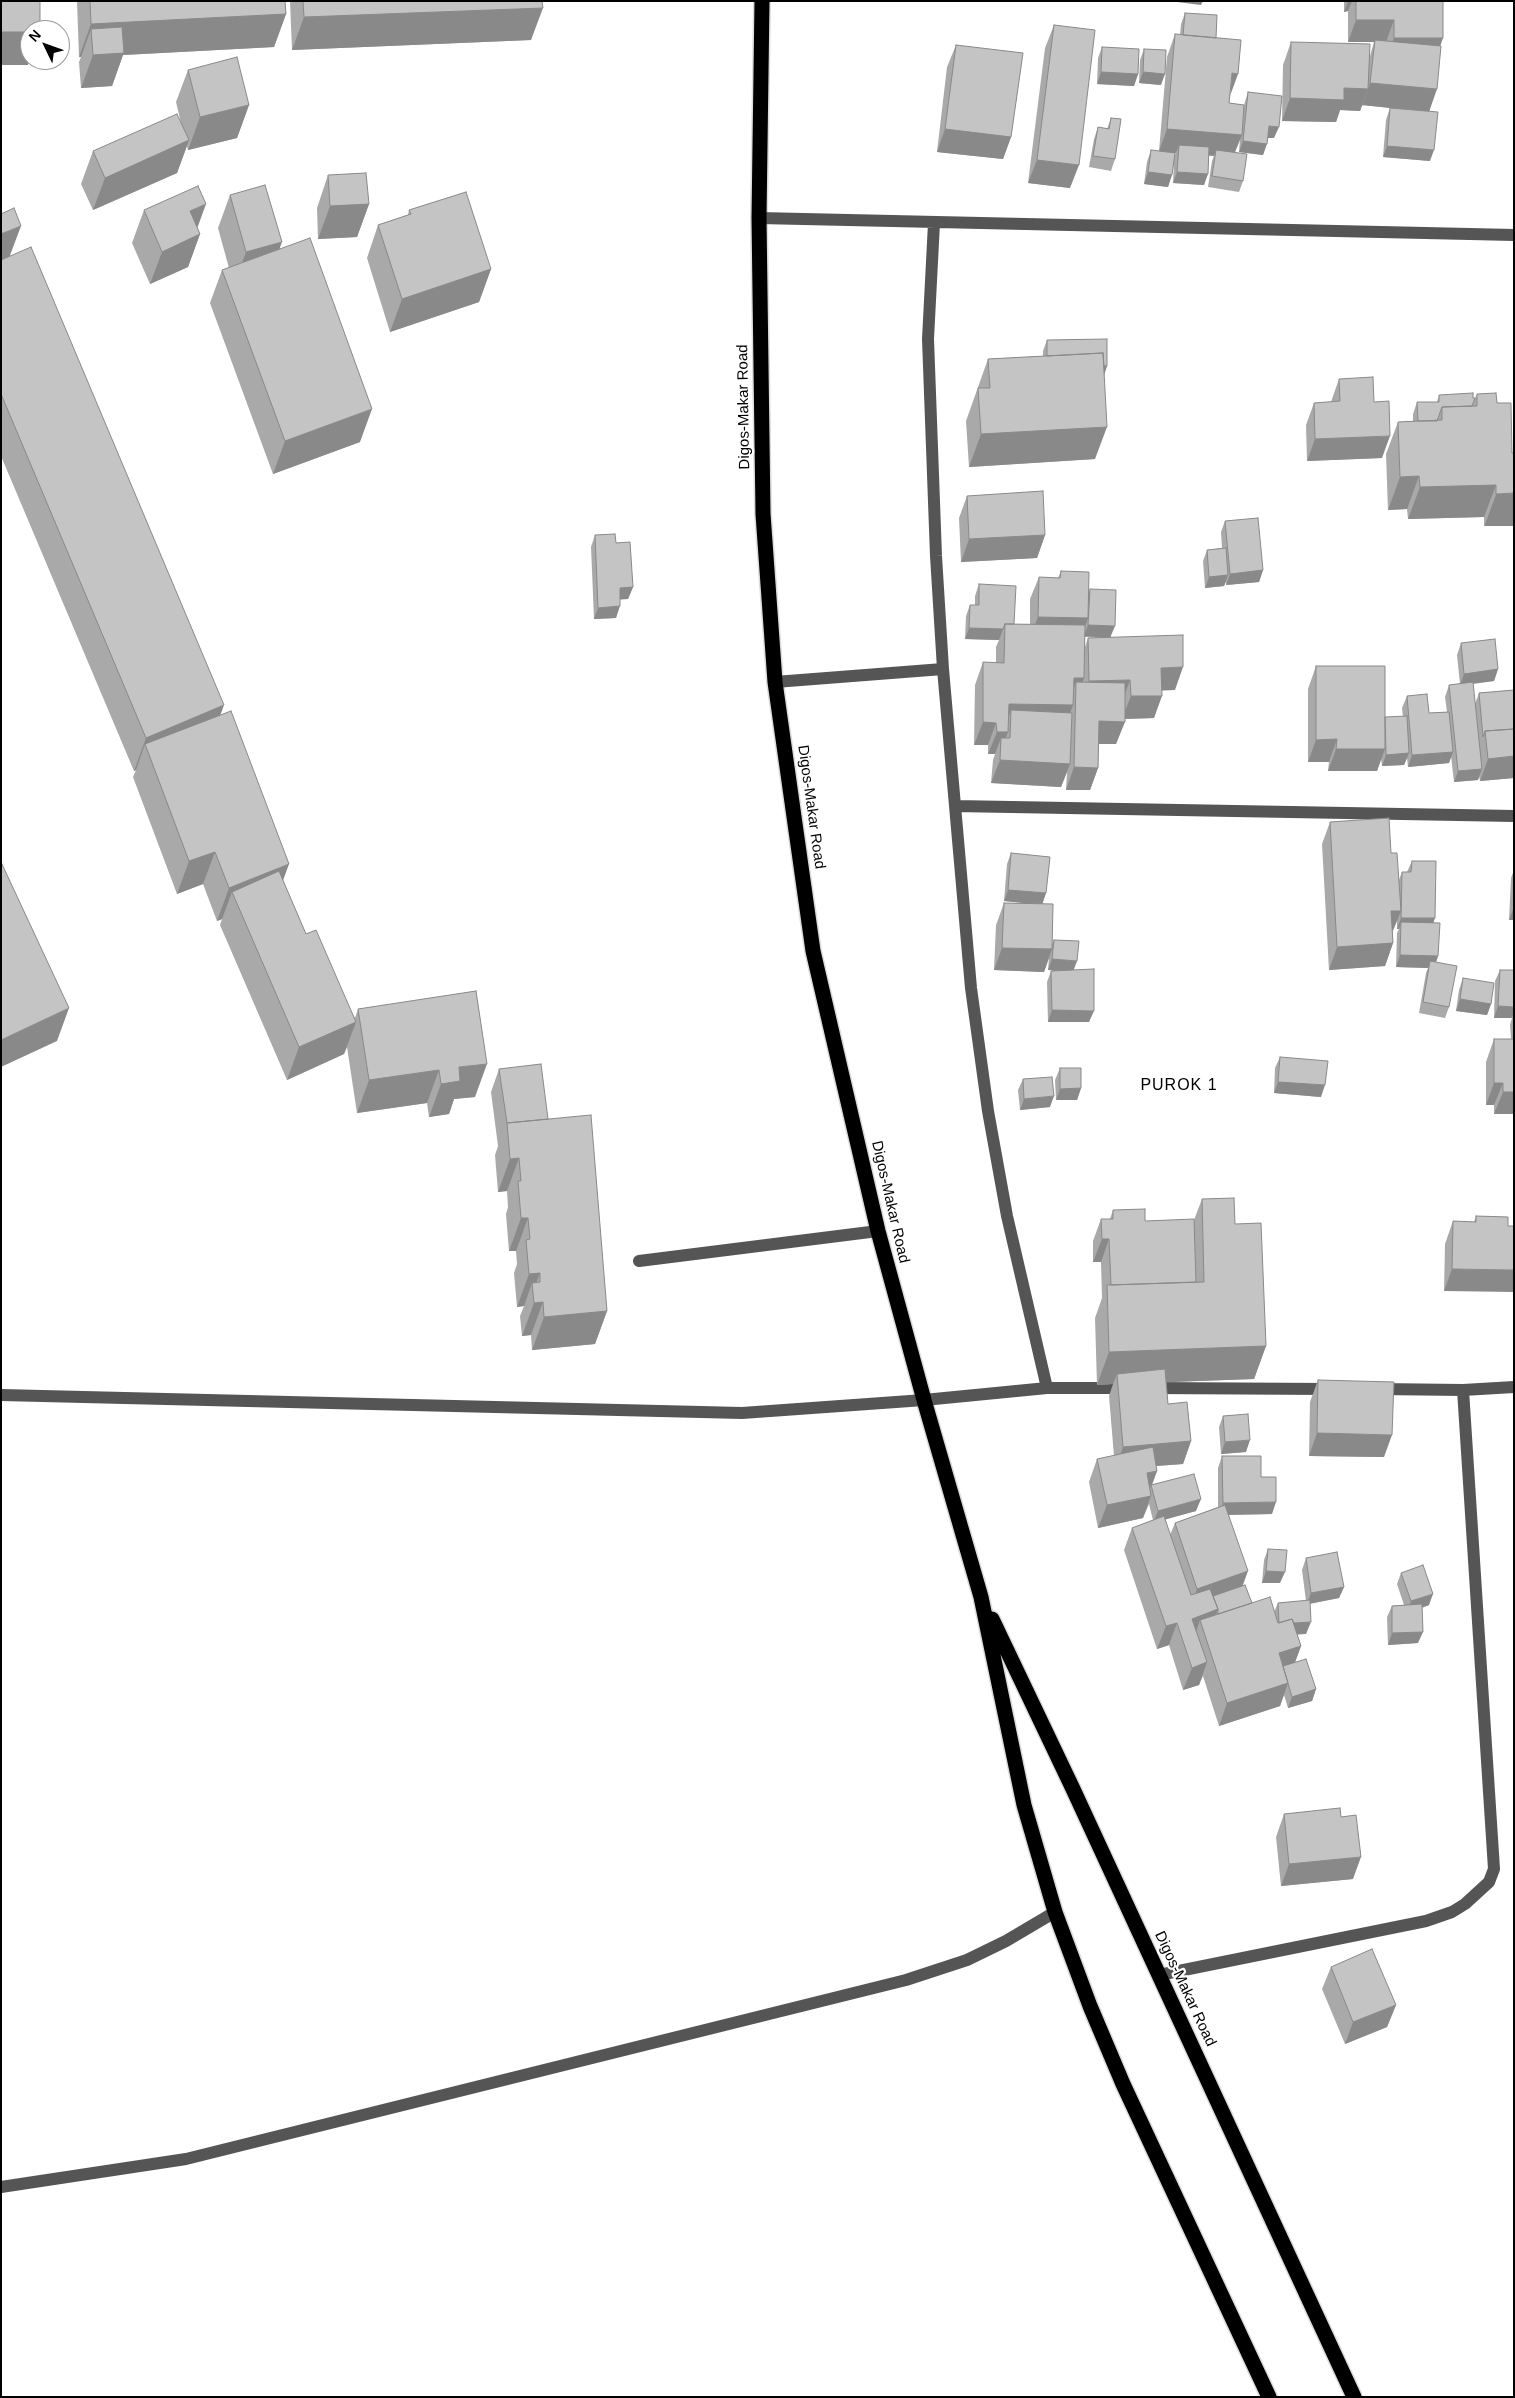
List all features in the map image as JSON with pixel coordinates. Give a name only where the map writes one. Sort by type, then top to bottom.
[{"type":"highway","name":"Digos-Makar Road","points":[[762,1],[758,218],[762,514],[775,682],[813,951],[878,1231],[924,1400],[981,1597],[1024,1805],[1055,1912],[1090,2006],[1123,2084],[1270,2397]]},
{"type":"highway","name":"Digos-Makar Road","points":[[981,1597],[1318,2316],[1354,2397]]},
{"type":"street","points":[[758,218],[1514,235]]},
{"type":"street","points":[[934,223],[928,339],[936,556],[943,669],[971,988],[988,1111],[1007,1216],[1047,1388]]},
{"type":"street","points":[[775,682],[943,669]]},
{"type":"street","points":[[955,806],[1514,816]]},
{"type":"street","points":[[639,1261],[878,1231]]},
{"type":"street","points":[[1364,1389],[1463,1390],[1514,1387]]},
{"type":"street","points":[[1,1395],[742,1412],[924,1400],[1047,1388],[1344,1389]]},
{"type":"street","points":[[1159,1975],[1426,1922],[1452,1912],[1465,1904],[1488,1882],[1494,1869],[1463,1390]]},
{"type":"street","points":[[1,2187],[186,2159],[906,1980],[967,1960],[1055,1912]]},
{"type":"building","points":[[1,1],[40,1],[40,20],[20,20],[20,32],[1,32]]},
{"type":"building","points":[[90,1],[285,1],[286,14],[91,24]]},
{"type":"building","points":[[303,1],[542,1],[543,8],[304,17]]},
{"type":"building","points":[[1356,1],[1443,1],[1443,38],[1394,38],[1394,20],[1356,20]]},
{"type":"building","points":[[1185,13],[1217,15],[1216,38],[1183,35]]},
{"type":"building","points":[[1054,25],[1095,30],[1079,165],[1037,160]]},
{"type":"building","points":[[122,27],[124,53],[93,55],[91,29]]},
{"type":"building","points":[[1175,34],[1241,40],[1238,74],[1232,73],[1229,103],[1244,105],[1242,135],[1167,129]]},
{"type":"building","points":[[1375,40],[1441,46],[1437,89],[1370,83]]},
{"type":"building","points":[[1291,42],[1370,44],[1368,89],[1344,88],[1344,100],[1290,98]]},
{"type":"building","points":[[956,45],[1023,53],[1011,137],[945,129]]},
{"type":"building","points":[[1102,47],[1139,49],[1138,74],[1101,72]]},
{"type":"building","points":[[1144,49],[1166,50],[1165,74],[1143,72]]},
{"type":"building","points":[[237,57],[249,105],[200,117],[188,70]]},
{"type":"building","points":[[1248,92],[1282,96],[1279,127],[1269,126],[1267,144],[1243,141]]},
{"type":"building","points":[[1390,108],[1438,112],[1434,150],[1387,146]]},
{"type":"building","points":[[177,114],[189,140],[105,178],[93,151]]},
{"type":"building","points":[[1111,118],[1121,119],[1115,159],[1093,156],[1098,127],[1109,129]]},
{"type":"building","points":[[1179,145],[1209,147],[1208,174],[1177,172]]},
{"type":"building","points":[[1151,150],[1175,153],[1172,175],[1148,172]]},
{"type":"building","points":[[1216,150],[1247,154],[1243,181],[1212,176]]},
{"type":"building","points":[[366,173],[369,204],[330,206],[328,175]]},
{"type":"building","points":[[265,185],[282,242],[246,252],[230,195]]},
{"type":"building","points":[[198,186],[206,204],[190,211],[200,234],[162,252],[144,210]]},
{"type":"building","points":[[466,192],[491,269],[402,299],[378,225],[411,214],[409,210]]},
{"type":"building","points":[[14,208],[21,226],[1,234],[1,214]]},
{"type":"building","points":[[310,238],[372,409],[285,441],[222,270]]},
{"type":"building","points":[[31,247],[224,705],[146,738],[1,394],[1,260]]},
{"type":"building","points":[[1107,339],[1107,366],[1104,366],[1103,353],[1047,356],[1047,340]]},
{"type":"building","points":[[1103,353],[1107,427],[981,434],[978,388],[990,388],[988,359]]},
{"type":"building","points":[[1373,377],[1374,402],[1389,401],[1390,436],[1315,439],[1314,403],[1340,401],[1339,379]]},
{"type":"building","points":[[1473,393],[1473,398],[1475,398],[1472,406],[1442,407],[1437,421],[1418,421],[1417,402],[1439,402],[1439,395]]},
{"type":"building","points":[[1496,393],[1497,403],[1511,403],[1514,493],[1496,494],[1496,485],[1420,487],[1419,476],[1400,477],[1398,422],[1442,420],[1442,407],[1477,406],[1477,394]]},
{"type":"building","points":[[1043,491],[1045,535],[969,539],[967,496]]},
{"type":"building","points":[[1258,518],[1263,570],[1230,574],[1225,521]]},
{"type":"building","points":[[615,534],[616,543],[630,542],[633,587],[620,588],[620,606],[598,608],[595,535]]},
{"type":"building","points":[[1226,548],[1228,575],[1209,577],[1207,550]]},
{"type":"building","points":[[1061,571],[1089,572],[1088,618],[1038,617],[1039,577],[1060,578]]},
{"type":"building","points":[[979,584],[1016,586],[1014,624],[1005,624],[1003,629],[969,628],[970,605],[979,605]]},
{"type":"building","points":[[1090,589],[1116,590],[1115,626],[1088,625]]},
{"type":"building","points":[[1005,624],[1085,625],[1084,678],[1074,678],[1073,705],[1009,704],[1008,732],[997,732],[996,723],[983,722],[983,662],[1004,663]]},
{"type":"building","points":[[1183,635],[1183,667],[1161,668],[1162,696],[1131,696],[1130,680],[1089,681],[1088,638]]},
{"type":"building","points":[[1495,639],[1498,669],[1464,674],[1461,643]]},
{"type":"building","points":[[1316,666],[1385,666],[1385,749],[1336,749],[1337,739],[1316,740]]},
{"type":"building","points":[[1076,682],[1125,683],[1125,722],[1099,721],[1098,768],[1074,767]]},
{"type":"building","points":[[1473,682],[1482,769],[1458,771],[1449,685]]},
{"type":"building","points":[[1514,690],[1514,729],[1485,731],[1483,737],[1479,693]]},
{"type":"building","points":[[1427,694],[1429,713],[1449,712],[1453,752],[1412,755],[1407,696]]},
{"type":"building","points":[[1011,710],[1072,713],[1070,764],[1000,760],[1001,738],[1010,738]]},
{"type":"building","points":[[231,711],[289,864],[229,888],[215,852],[189,861],[145,744]]},
{"type":"building","points":[[1407,716],[1409,753],[1386,755],[1385,717]]},
{"type":"building","points":[[1514,729],[1514,756],[1488,759],[1485,731]]},
{"type":"building","points":[[1389,818],[1391,853],[1397,853],[1401,911],[1391,911],[1393,943],[1337,947],[1330,822]]},
{"type":"building","points":[[1011,853],[1050,857],[1046,893],[1008,890]]},
{"type":"building","points":[[1412,861],[1436,861],[1435,918],[1401,918],[1402,872],[1411,872]]},
{"type":"building","points":[[1,862],[69,1008],[1,1040]]},
{"type":"building","points":[[279,871],[306,934],[316,930],[356,1022],[299,1047],[232,892]]},
{"type":"building","points":[[1004,903],[1053,904],[1052,949],[1002,948]]},
{"type":"building","points":[[1401,922],[1440,923],[1438,956],[1400,955]]},
{"type":"building","points":[[1054,940],[1079,941],[1077,961],[1052,959]]},
{"type":"building","points":[[1430,961],[1457,966],[1449,1007],[1423,1002]]},
{"type":"building","points":[[1094,969],[1094,1011],[1052,1010],[1051,971]]},
{"type":"building","points":[[1500,970],[1514,970],[1514,1007],[1498,1006]]},
{"type":"building","points":[[1463,978],[1494,983],[1491,1004],[1460,999]]},
{"type":"building","points":[[476,991],[487,1064],[459,1067],[460,1081],[441,1084],[439,1070],[369,1080],[358,1009]]},
{"type":"building","points":[[1494,1039],[1514,1039],[1514,1092],[1503,1092],[1503,1083],[1494,1083]]},
{"type":"building","points":[[1280,1057],[1328,1061],[1325,1085],[1278,1082]]},
{"type":"building","points":[[541,1064],[548,1119],[507,1123],[499,1069]]},
{"type":"building","points":[[1060,1068],[1081,1068],[1081,1088],[1060,1089]]},
{"type":"building","points":[[1052,1077],[1054,1096],[1024,1099],[1023,1079]]},
{"type":"building","points":[[591,1115],[607,1311],[544,1317],[543,1302],[534,1303],[532,1283],[540,1282],[540,1273],[529,1274],[526,1240],[530,1239],[528,1218],[521,1218],[518,1181],[521,1181],[519,1158],[510,1159],[507,1123]]},
{"type":"building","points":[[1234,1198],[1235,1224],[1261,1223],[1266,1346],[1109,1352],[1107,1285],[1204,1282],[1202,1199]]},
{"type":"building","points":[[1145,1209],[1145,1221],[1194,1219],[1196,1282],[1111,1285],[1109,1239],[1102,1239],[1101,1219],[1113,1219],[1113,1210]]},
{"type":"building","points":[[1476,1216],[1508,1217],[1508,1226],[1514,1226],[1514,1270],[1452,1269],[1453,1221],[1476,1222]]},
{"type":"building","points":[[1165,1369],[1168,1404],[1187,1402],[1191,1441],[1123,1447],[1117,1374]]},
{"type":"building","points":[[1318,1380],[1394,1382],[1392,1435],[1317,1433]]},
{"type":"building","points":[[1248,1414],[1250,1440],[1225,1442],[1223,1416]]},
{"type":"building","points":[[1153,1447],[1157,1471],[1147,1473],[1151,1496],[1107,1505],[1097,1459]]},
{"type":"building","points":[[1222,1456],[1261,1456],[1261,1477],[1276,1477],[1276,1502],[1223,1503]]},
{"type":"building","points":[[1194,1474],[1201,1499],[1158,1511],[1151,1485]]},
{"type":"building","points":[[1225,1505],[1248,1571],[1197,1589],[1175,1523]]},
{"type":"building","points":[[1164,1516],[1191,1595],[1210,1589],[1218,1609],[1192,1619],[1207,1662],[1192,1668],[1177,1623],[1166,1626],[1132,1528]]},
{"type":"building","points":[[1268,1549],[1287,1550],[1285,1572],[1266,1571]]},
{"type":"building","points":[[1337,1552],[1344,1587],[1311,1593],[1306,1558]]},
{"type":"building","points":[[1423,1565],[1433,1594],[1411,1601],[1401,1573]]},
{"type":"building","points":[[1245,1585],[1252,1603],[1218,1614],[1213,1596]]},
{"type":"building","points":[[1270,1597],[1278,1623],[1292,1619],[1301,1646],[1279,1653],[1288,1683],[1227,1703],[1200,1620]]},
{"type":"building","points":[[1310,1600],[1311,1622],[1294,1623],[1292,1619],[1279,1623],[1278,1603]]},
{"type":"building","points":[[1422,1604],[1423,1632],[1392,1633],[1392,1606]]},
{"type":"building","points":[[1306,1659],[1316,1689],[1292,1697],[1283,1666]]},
{"type":"building","points":[[1340,1808],[1341,1817],[1356,1815],[1361,1857],[1289,1864],[1284,1814]]},
{"type":"building","points":[[1372,1949],[1396,2005],[1353,2022],[1331,1967]]},
{"type":"district","name":"PUROK 1","points":[[1179,1086]]}]
